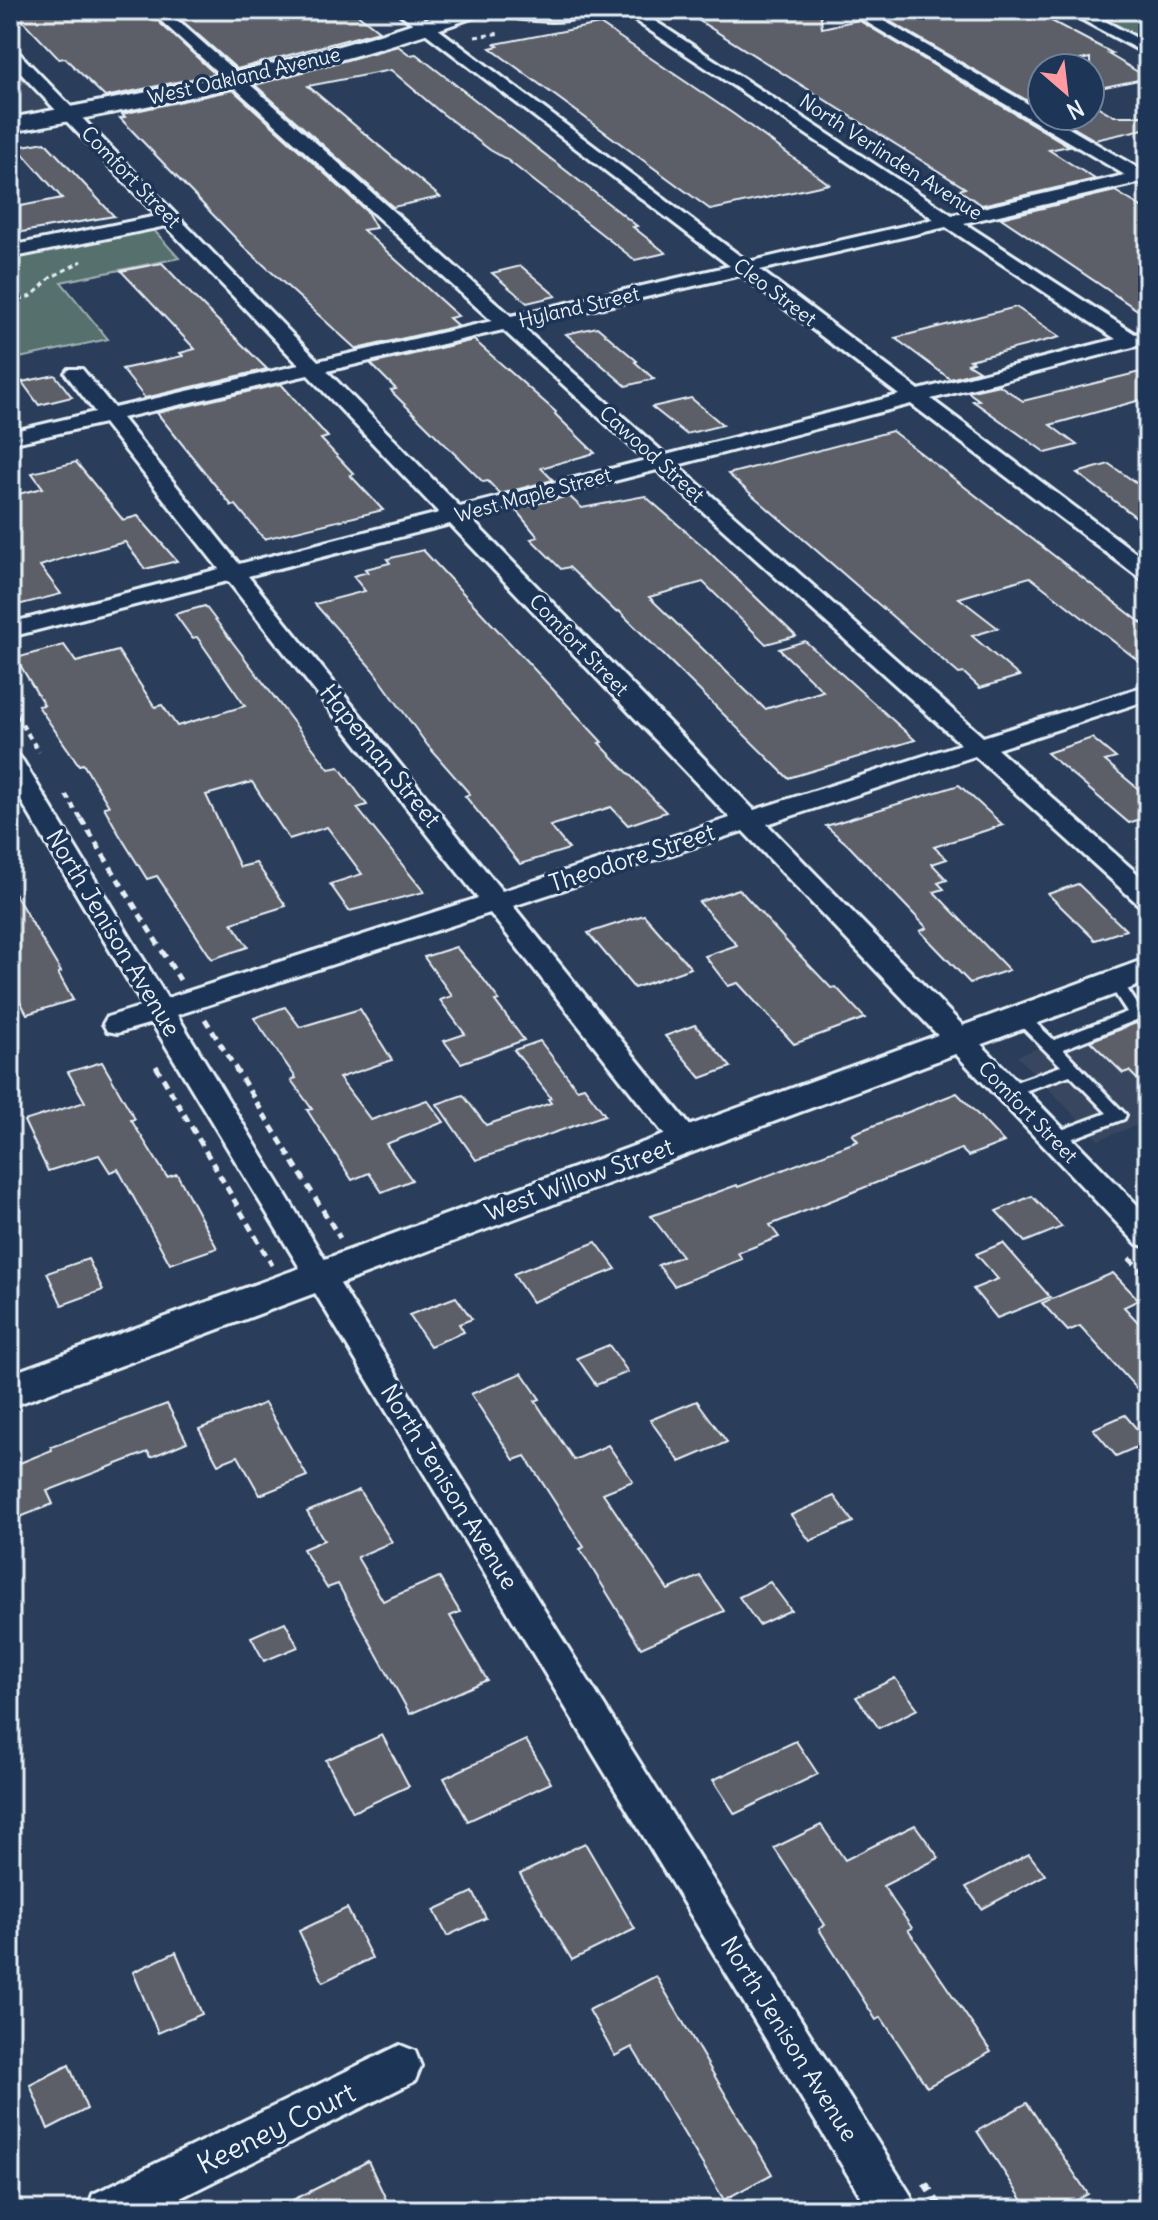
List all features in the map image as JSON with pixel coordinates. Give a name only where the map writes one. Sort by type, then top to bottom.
[{"type":"main road","name":"West Oakland Avenue","points":[[10,125],[236,81],[318,61],[426,28],[472,10]]},
{"type":"street","name":"Cawood Street","points":[[157,10],[1148,898]]},
{"type":"street","name":"Cleo Street","points":[[403,10],[1148,573]]},
{"type":"street","points":[[497,10],[535,18],[588,10]]},
{"type":"street","name":"North Verlinden Avenue","points":[[627,10],[950,221],[1140,339]]},
{"type":"street","points":[[854,10],[1146,178]]},
{"type":"street","points":[[1072,10],[1148,50]]},
{"type":"street","name":"Comfort Street","points":[[10,53],[1148,1236]]},
{"type":"street","name":"Hyland Street","points":[[10,438],[1146,178]]},
{"type":"street","points":[[10,252],[171,219]]},
{"type":"street","name":"West Maple Street","points":[[10,630],[1140,339]]},
{"type":"street","name":"Hapeman Street","points":[[75,373],[103,404],[107,416],[685,1140]]},
{"type":"street","name":"Theodore Street","points":[[117,1024],[1148,692]]},
{"type":"street","name":"North Jenison Avenue","points":[[27,760],[159,1010],[319,1276],[894,2210]]},
{"type":"street","name":"West Willow Street","points":[[10,1391],[1132,975]]},
{"type":"street","name":"Keeney Court","points":[[109,2210],[400,2066]]},
{"type":"lane","points":[[1052,1047],[1136,1014],[1132,975]]},
{"type":"lane","points":[[1019,1016],[1118,1115],[1054,1139]]},
{"type":"lane","points":[[1007,1091],[1072,1068]]},
{"type":"path","points":[[10,302],[32,296],[50,278],[92,258]]},
{"type":"path","points":[[10,705],[27,760]]},
{"type":"path","points":[[60,785],[342,1241]]},
{"type":"shaded area","points":[[10,53],[69,114],[10,125]]},
{"type":"shaded area","points":[[1148,1006],[1148,1121],[1098,1140],[1017,1056]]},
{"type":"green space","points":[[1069,10],[1148,10],[1148,52]]},
{"type":"green space","points":[[152,228],[179,258],[61,282],[108,339],[10,360],[10,257]]},
{"type":"building","points":[[46,10],[146,10],[215,74],[105,97],[65,58],[59,59],[17,15]]},
{"type":"building","points":[[222,10],[352,10],[379,31],[237,69],[179,18]]},
{"type":"building","points":[[682,10],[820,10],[822,28],[858,20],[1026,120],[1026,132],[1046,132],[1069,146],[1049,150],[1095,179],[982,205],[959,190],[965,188]]},
{"type":"building","points":[[911,10],[1031,10],[1112,53],[1108,54],[1148,78],[1106,87],[1106,52],[1026,52],[1026,100],[881,16]]},
{"type":"building","points":[[600,24],[735,115],[829,184],[711,210],[490,48],[498,46],[495,44]]},
{"type":"building","points":[[398,46],[410,55],[416,54],[637,226],[633,227],[666,253],[635,260],[439,111],[391,70],[308,86],[440,197],[393,207],[255,85]]},
{"type":"building","points":[[233,90],[367,212],[376,228],[363,230],[458,316],[449,318],[458,326],[356,349],[244,247],[120,118],[125,117],[122,114]]},
{"type":"building","points":[[1106,111],[1114,116],[1148,116],[1148,128],[1095,140],[1081,132],[1106,132]]},
{"type":"building","points":[[45,142],[114,216],[10,234],[10,208],[62,198],[17,147]]},
{"type":"building","points":[[1115,191],[1148,211],[1148,317],[1001,218]]},
{"type":"building","points":[[162,263],[267,369],[145,398],[122,369],[183,356],[180,353],[195,349],[121,271]]},
{"type":"building","points":[[521,266],[556,296],[527,303],[492,273]]},
{"type":"building","points":[[1016,307],[1060,337],[970,360],[973,362],[968,364],[979,371],[950,379],[895,338]]},
{"type":"building","points":[[597,327],[654,379],[626,386],[566,334]]},
{"type":"building","points":[[474,340],[556,412],[595,453],[541,468],[553,480],[500,494],[488,481],[483,482],[393,393],[391,390],[396,389],[371,364]]},
{"type":"building","points":[[1148,370],[1148,398],[1050,425],[1077,445],[1046,453],[973,401],[979,400],[968,392],[999,385],[1023,401]]},
{"type":"building","points":[[55,375],[72,397],[39,405],[22,382]]},
{"type":"building","points":[[281,384],[328,437],[321,439],[354,474],[350,475],[383,510],[264,539],[236,505],[232,506],[157,413]]},
{"type":"building","points":[[691,398],[723,425],[686,434],[652,407]]},
{"type":"building","points":[[892,431],[1148,628],[1148,668],[1030,577],[959,598],[998,628],[972,636],[1019,676],[980,688],[964,673],[959,674],[728,474]]},
{"type":"building","points":[[76,462],[123,520],[138,516],[177,561],[145,569],[125,542],[61,559],[40,566],[61,594],[10,607],[10,496],[43,488],[32,473]]},
{"type":"building","points":[[1109,464],[1148,491],[1148,526],[1077,473]]},
{"type":"building","points":[[569,496],[582,508],[645,496],[705,548],[796,636],[766,644],[703,582],[649,597],[765,709],[823,691],[779,649],[805,641],[915,740],[788,778],[619,611],[616,612],[569,567],[561,569],[531,539],[538,537],[515,509]]},
{"type":"building","points":[[423,550],[666,812],[628,825],[611,807],[550,826],[569,849],[520,864],[465,796],[470,794],[428,746],[373,670],[315,604],[365,591],[353,576],[368,572],[365,569],[390,563],[387,559]]},
{"type":"building","points":[[205,606],[329,769],[339,767],[367,805],[357,808],[424,892],[349,911],[330,884],[362,874],[327,827],[289,839],[252,782],[206,795],[240,867],[256,863],[286,906],[232,923],[248,947],[212,959],[157,876],[147,879],[119,834],[104,807],[109,806],[83,764],[79,765],[38,706],[44,705],[16,658],[64,645],[76,662],[118,651],[155,707],[162,705],[177,726],[245,706],[197,637],[192,638],[175,614]]},
{"type":"building","points":[[1092,738],[1116,758],[1105,761],[1148,797],[1148,816],[1129,823],[1047,753]]},
{"type":"building","points":[[959,785],[1003,825],[934,847],[947,859],[932,864],[947,880],[938,883],[944,889],[934,892],[1009,970],[970,983],[920,931],[927,928],[826,826]]},
{"type":"building","points":[[1078,884],[1126,930],[1095,940],[1048,894]]},
{"type":"building","points":[[10,886],[61,972],[58,973],[73,1000],[27,1014],[10,983]]},
{"type":"building","points":[[739,889],[831,988],[836,987],[865,1018],[794,1044],[738,983],[728,986],[705,956],[737,945],[699,902]]},
{"type":"building","points":[[644,915],[691,968],[634,988],[588,933]]},
{"type":"building","points":[[456,947],[499,1000],[495,1001],[524,1040],[461,1063],[444,1041],[465,1034],[440,1000],[452,996],[424,957]]},
{"type":"building","points":[[285,1007],[300,1027],[360,1009],[392,1060],[339,1078],[371,1120],[427,1100],[444,1122],[386,1144],[412,1180],[382,1192],[369,1173],[352,1180],[307,1110],[312,1109],[291,1080],[296,1078],[254,1018]]},
{"type":"building","points":[[1136,1023],[1148,1035],[1148,1090],[1129,1071],[1123,1073],[1090,1041]]},
{"type":"building","points":[[695,1025],[731,1067],[701,1078],[665,1036]]},
{"type":"building","points":[[540,1041],[577,1089],[584,1087],[605,1115],[476,1160],[437,1104],[463,1095],[486,1125],[551,1103],[548,1099],[551,1098],[514,1050]]},
{"type":"building","points":[[102,1062],[135,1119],[131,1120],[167,1177],[177,1174],[217,1248],[170,1264],[118,1169],[110,1172],[99,1155],[48,1171],[24,1121],[85,1102],[68,1072]]},
{"type":"building","points":[[957,1093],[1004,1142],[968,1156],[961,1149],[770,1225],[779,1237],[738,1253],[742,1259],[674,1286],[658,1265],[682,1256],[651,1216],[858,1141],[852,1134]]},
{"type":"building","points":[[1032,1196],[1062,1227],[1025,1242],[996,1211]]},
{"type":"building","points":[[596,1242],[616,1269],[532,1302],[513,1274]]},
{"type":"building","points":[[1003,1243],[1050,1297],[997,1318],[973,1289],[998,1279],[976,1254]]},
{"type":"building","points":[[88,1259],[103,1290],[62,1305],[47,1273]]},
{"type":"building","points":[[1113,1273],[1139,1300],[1124,1307],[1148,1333],[1148,1401],[1080,1326],[1068,1331],[1042,1303]]},
{"type":"building","points":[[456,1297],[472,1319],[459,1324],[464,1332],[430,1346],[409,1315]]},
{"type":"building","points":[[609,1345],[628,1372],[596,1385],[577,1358]]},
{"type":"building","points":[[522,1373],[540,1399],[535,1401],[574,1460],[608,1445],[633,1481],[603,1493],[668,1590],[700,1576],[724,1611],[641,1648],[580,1549],[584,1547],[525,1456],[514,1460],[471,1394]]},
{"type":"building","points":[[697,1401],[727,1442],[680,1462],[650,1420]]},
{"type":"building","points":[[265,1403],[307,1476],[260,1495],[238,1456],[218,1464],[199,1429]]},
{"type":"building","points":[[167,1404],[187,1442],[151,1457],[148,1452],[47,1491],[53,1504],[10,1521],[10,1467],[52,1450],[51,1447]]},
{"type":"building","points":[[1125,1415],[1148,1442],[1116,1456],[1093,1429]]},
{"type":"building","points":[[359,1490],[392,1542],[357,1557],[383,1601],[439,1577],[460,1612],[450,1616],[487,1680],[410,1714],[338,1584],[327,1588],[303,1549],[324,1540],[307,1512]]},
{"type":"building","points":[[834,1496],[853,1522],[810,1541],[791,1515]]},
{"type":"building","points":[[770,1582],[791,1610],[759,1625],[739,1597]]},
{"type":"building","points":[[285,1622],[298,1647],[264,1661],[251,1637]]},
{"type":"building","points":[[895,1678],[918,1709],[879,1728],[856,1697]]},
{"type":"building","points":[[382,1735],[409,1786],[353,1812],[326,1760]]},
{"type":"building","points":[[526,1740],[551,1783],[468,1821],[444,1778]]},
{"type":"building","points":[[796,1741],[818,1774],[735,1814],[713,1780]]},
{"type":"building","points":[[821,1825],[845,1860],[915,1825],[939,1858],[883,1886],[912,1928],[908,1930],[991,2052],[927,2087],[881,2017],[876,2020],[819,1929],[825,1925],[774,1848]]},
{"type":"building","points":[[585,1843],[635,1929],[572,1960],[520,1874]]},
{"type":"building","points":[[1029,1854],[1045,1875],[982,1909],[966,1887]]},
{"type":"building","points":[[473,1892],[486,1918],[447,1936],[434,1910]]},
{"type":"building","points":[[347,1908],[372,1958],[323,1982],[299,1931]]},
{"type":"building","points":[[176,1952],[202,2014],[158,2033],[133,1972]]},
{"type":"building","points":[[656,1976],[772,2174],[724,2200],[632,2047],[615,2056],[589,2010]]},
{"type":"building","points":[[69,2065],[87,2109],[48,2129],[30,2085]]},
{"type":"building","points":[[1027,2103],[1088,2194],[1060,2210],[1029,2210],[977,2131]]},
{"type":"building","points":[[368,2161],[391,2210],[273,2210],[329,2182]]}]
